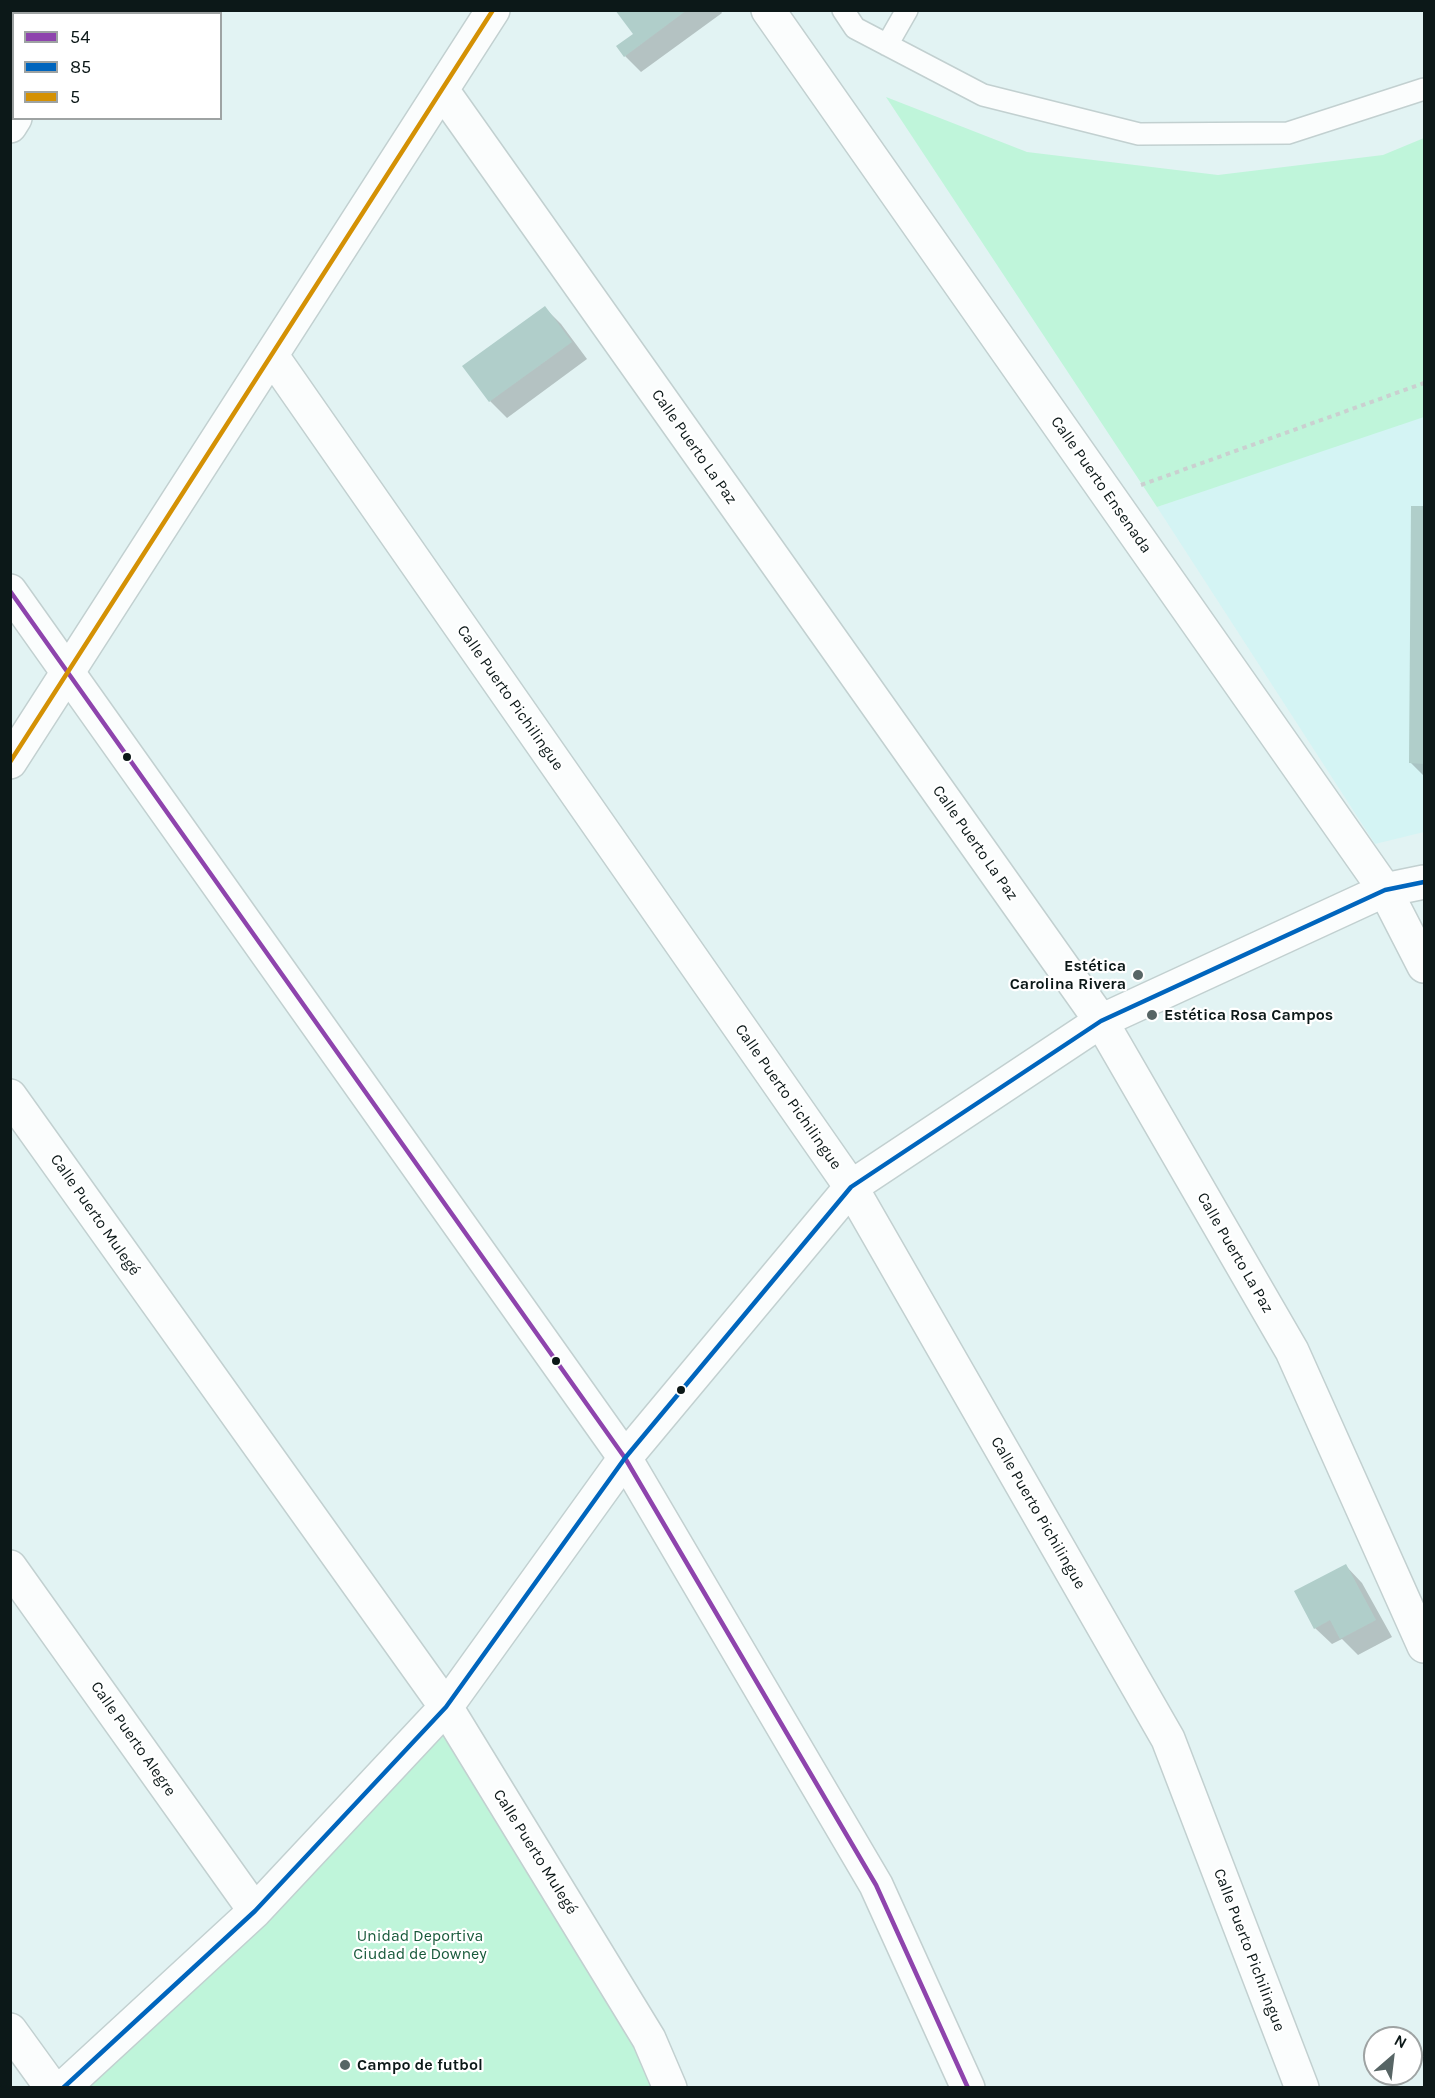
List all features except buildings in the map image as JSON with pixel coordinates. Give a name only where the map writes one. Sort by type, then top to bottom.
[{"type":"street","points":[[10,762],[493,10]]},
{"type":"street","name":"Calle Puerto Ensenada","points":[[768,10],[1385,890],[1425,966]]},
{"type":"street","name":"Calle Puerto La Paz","points":[[442,90],[1101,1022],[1292,1351],[1425,1646]]},
{"type":"street","name":"Calle Puerto Pichilingue","points":[[272,356],[851,1187],[1168,1739],[1302,2088]]},
{"type":"street","points":[[10,591],[625,1458],[876,1885],[968,2088]]},
{"type":"street","points":[[63,2088],[255,1911],[446,1707],[625,1458],[851,1187],[1101,1022],[1385,890],[1425,882]]},
{"type":"street","name":"Calle Puerto Mulegé","points":[[10,1096],[446,1707],[649,2039],[670,2088]]},
{"type":"street","name":"Calle Puerto Alegre","points":[[10,1567],[255,1911]]},
{"type":"street","points":[[10,2030],[52,2088]]},
{"type":"lane","points":[[843,10],[855,28],[983,95],[1139,134],[1288,133],[1425,89]]},
{"type":"lane","points":[[888,45],[907,10]]},
{"type":"path","points":[[1109,496],[1425,383]]},
{"type":"shaded area","points":[[1424,413],[1424,832],[1375,844],[1157,507]]},
{"type":"green space","points":[[886,97],[1027,152],[1218,175],[1383,155],[1424,138],[1424,417],[1157,507]]},
{"type":"green space","name":"Unidad Deportiva Ciudad de Downey","points":[[444,1716],[662,2088],[68,2088]]},
{"type":"transit line","name":"5","points":[[10,762],[493,10]]},
{"type":"transit line","name":"54","points":[[10,591],[625,1458],[876,1885],[968,2088]]},
{"type":"transit line","name":"85","points":[[63,2088],[255,1911],[446,1707],[625,1458],[851,1187],[1101,1021],[1385,890],[1424,882]]},
{"type":"place","name":"Estética Carolina Rivera","points":[[1138,975]]},
{"type":"place","name":"Estética Rosa Campos","points":[[1152,1015]]},
{"type":"place","name":"Campo de futbol","points":[[345,2065]]}]
